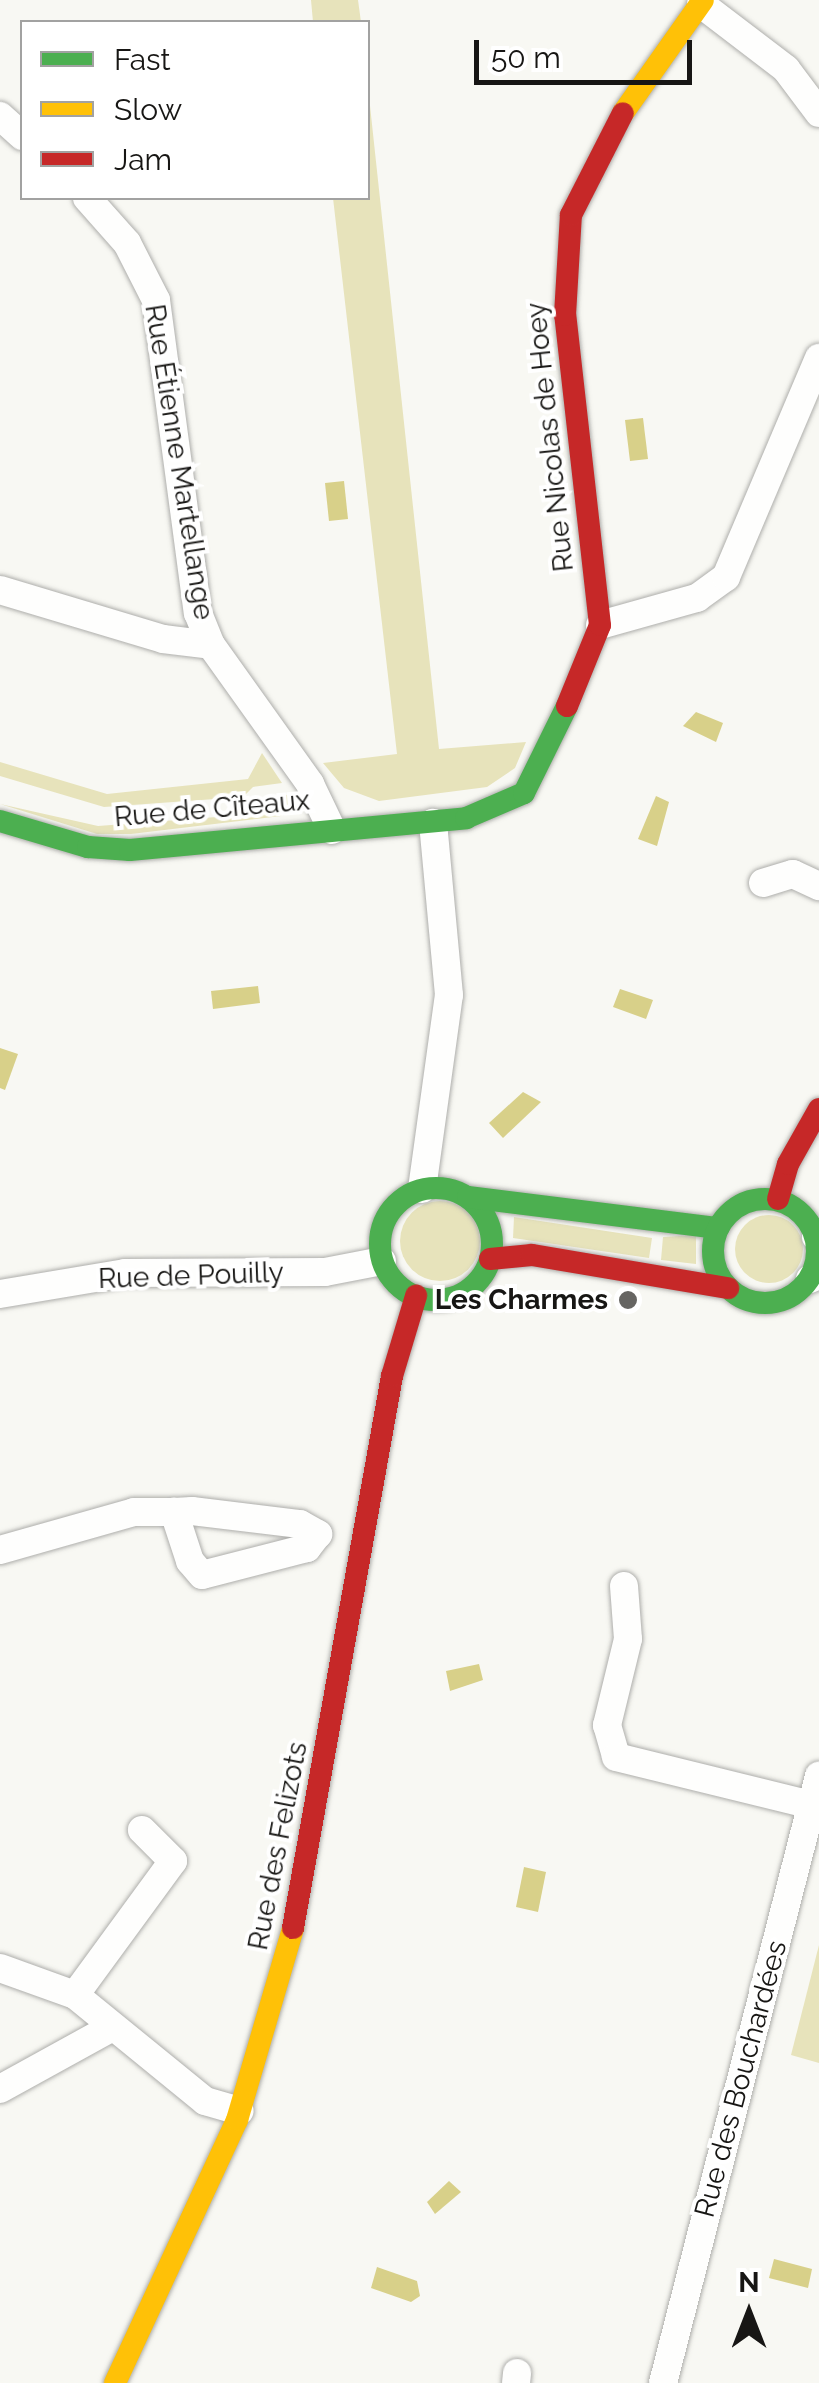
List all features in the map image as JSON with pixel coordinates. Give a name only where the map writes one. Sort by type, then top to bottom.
[{"type":"street","points":[[702,2],[786,69],[819,114]]},
{"type":"street","name":"Rue Nicolas de Hoey","points":[[433,823],[490,812],[524,793],[546,757],[600,625],[565,315],[565,252],[585,176],[702,2]]},
{"type":"street","points":[[0,116],[20,134]]},
{"type":"street","name":"Rue Étienne Martellange","points":[[89,200],[127,243],[156,300],[198,613],[211,644],[310,784],[332,830]]},
{"type":"street","points":[[600,625],[696,598],[726,576],[819,358]]},
{"type":"street","points":[[0,590],[163,639],[211,644]]},
{"type":"street","name":"Rue de Cîteaux","points":[[0,821],[88,847],[130,850],[433,823]]},
{"type":"street","points":[[422,1189],[448,995],[433,823]]},
{"type":"street","points":[[763,883],[792,874],[819,886]]},
{"type":"street","points":[[778,1200],[788,1164],[819,1109]]},
{"type":"street","points":[[468,1197],[488,1221],[490,1259],[467,1290],[443,1300],[416,1296],[395,1282],[382,1261],[380,1235],[390,1211],[422,1189],[718,1228]]},
{"type":"street","points":[[490,1259],[532,1256],[702,1278],[728,1288],[771,1304],[815,1277],[817,1237],[806,1217],[778,1200],[742,1203],[718,1228],[713,1260],[728,1288]]},
{"type":"street","name":"Rue de Pouilly","points":[[0,1294],[125,1273],[325,1272],[382,1261]]},
{"type":"street","name":"Rue des Felizots","points":[[115,2383],[240,2111],[285,1970],[392,1376],[416,1296]]},
{"type":"street","points":[[0,1550],[134,1512],[300,1524],[318,1534],[363,1542]]},
{"type":"street","points":[[174,1512],[190,1561],[202,1575],[307,1548],[318,1534]]},
{"type":"street","points":[[624,1586],[628,1639],[607,1725],[616,1757],[812,1804]]},
{"type":"street","name":"Rue des Bouchardées","points":[[663,2383],[819,1776]]},
{"type":"street","points":[[75,1995],[172,1861],[142,1830]]},
{"type":"street","points":[[0,1968],[75,1995],[205,2101],[240,2111]]},
{"type":"street","points":[[0,2089],[113,2027]]},
{"type":"shaded area","points":[[311,0],[358,0],[361,20],[313,20]]},
{"type":"shaded area","points":[[370,106],[439,749],[526,742],[515,768],[487,787],[379,801],[344,788],[323,763],[397,754],[333,200],[370,200]]},
{"type":"shaded area","points":[[643,418],[648,459],[630,461],[625,420]]},
{"type":"shaded area","points":[[344,481],[348,519],[329,521],[325,483]]},
{"type":"shaded area","points":[[696,712],[723,723],[716,742],[683,726]]},
{"type":"shaded area","points":[[262,753],[282,783],[253,787],[243,797],[104,807],[0,776],[0,762],[107,794],[248,779]]},
{"type":"shaded area","points":[[294,794],[281,816],[131,834],[97,834],[0,804],[98,826],[256,814],[264,798]]},
{"type":"shaded area","points":[[656,796],[669,802],[657,846],[638,839]]},
{"type":"shaded area","points":[[258,986],[260,1003],[213,1009],[211,991]]},
{"type":"shaded area","points":[[620,989],[653,1000],[646,1019],[613,1007]]},
{"type":"shaded area","points":[[0,1048],[18,1054],[5,1090],[0,1088]]},
{"type":"shaded area","points":[[523,1092],[541,1102],[503,1138],[489,1123]]},
{"type":"shaded area","points":[[440,1201],[455,1204],[468,1213],[477,1226],[477,1256],[468,1269],[455,1278],[440,1281],[425,1278],[412,1269],[403,1256],[400,1241],[403,1226],[412,1213],[425,1204]]},
{"type":"shaded area","points":[[769,1215],[793,1225],[803,1249],[793,1273],[769,1283],[745,1273],[735,1249],[745,1225]]},
{"type":"shaded area","points":[[514,1217],[652,1238],[649,1258],[513,1238]]},
{"type":"shaded area","points":[[696,1235],[696,1264],[661,1260],[663,1237]]},
{"type":"shaded area","points":[[479,1664],[483,1680],[450,1691],[446,1671]]},
{"type":"shaded area","points":[[524,1867],[546,1872],[538,1912],[516,1907]]},
{"type":"shaded area","points":[[819,1945],[819,2063],[791,2055]]},
{"type":"shaded area","points":[[449,2181],[461,2192],[435,2214],[427,2202]]},
{"type":"shaded area","points":[[774,2259],[812,2269],[808,2288],[769,2278]]},
{"type":"shaded area","points":[[377,2267],[417,2281],[420,2296],[411,2302],[371,2288]]},
{"type":"traffic: fast","points":[[0,821],[88,847],[130,850],[466,818],[524,793],[567,706]]},
{"type":"traffic: fast","points":[[436,1188],[458,1192],[476,1204],[488,1222],[492,1244],[488,1266],[476,1284],[458,1296],[436,1300],[414,1296],[396,1284],[384,1266],[380,1244],[384,1222],[396,1204],[414,1192],[436,1188]]},
{"type":"traffic: fast","points":[[468,1197],[718,1228]]},
{"type":"traffic: fast","points":[[765,1199],[785,1203],[802,1214],[813,1231],[817,1251],[813,1271],[802,1288],[785,1299],[765,1303],[745,1299],[728,1288],[717,1271],[713,1251],[717,1231],[728,1214],[745,1203],[765,1199]]},
{"type":"traffic: slow","points":[[623,113],[703,0]]},
{"type":"traffic: slow","points":[[115,2383],[237,2120],[293,1928]]},
{"type":"traffic: jam","points":[[567,706],[600,625],[565,315],[571,215],[623,113]]},
{"type":"traffic: jam","points":[[778,1199],[788,1164],[819,1109]]},
{"type":"traffic: jam","points":[[490,1259],[532,1255],[728,1288]]},
{"type":"traffic: jam","points":[[293,1928],[392,1376],[416,1296]]},
{"type":"place","name":"Les Charmes","points":[[628,1300]]}]
